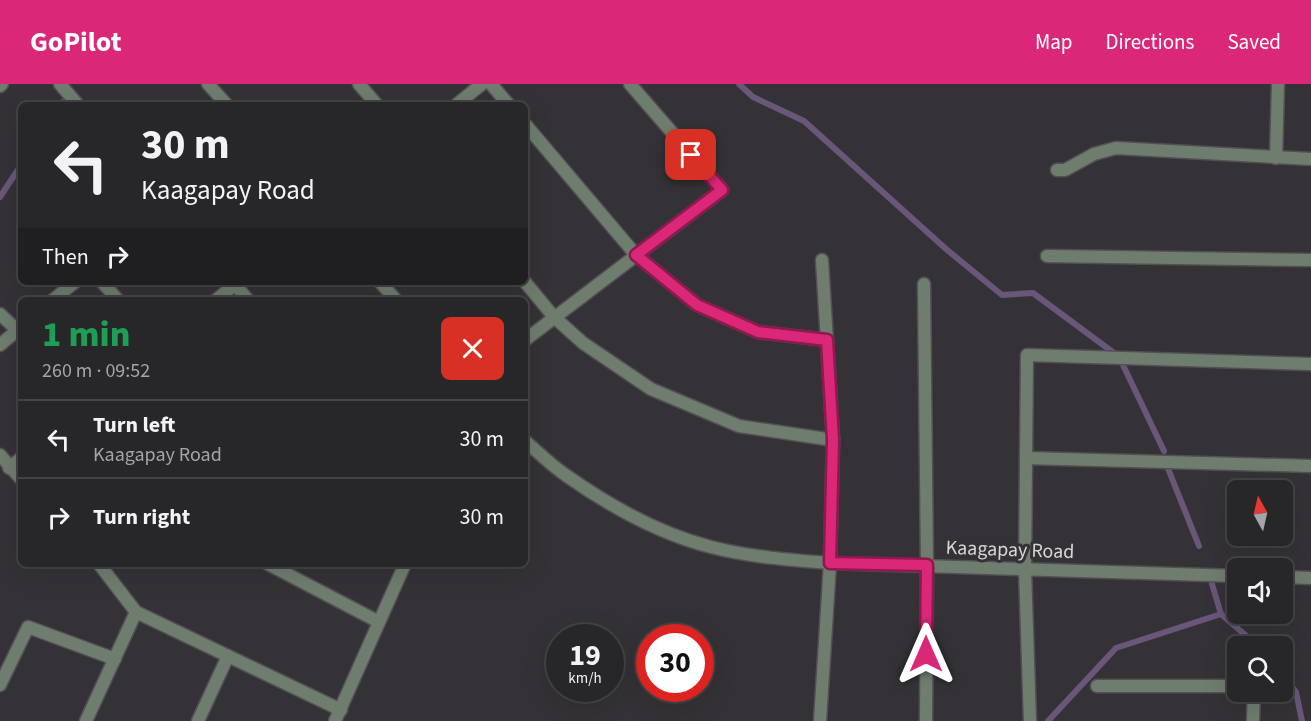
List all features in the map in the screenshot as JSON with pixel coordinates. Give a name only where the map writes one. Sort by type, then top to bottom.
[{"type":"street","points":[[60,84],[75,102]]},
{"type":"street","points":[[208,84],[224,102]]},
{"type":"street","points":[[359,84],[374,102]]},
{"type":"street","points":[[460,102],[482,84]]},
{"type":"street","points":[[491,84],[506,102]]},
{"type":"street","points":[[528,338],[722,190],[630,84]]},
{"type":"street","points":[[1276,158],[1278,84]]},
{"type":"street","points":[[528,128],[636,255],[697,305],[758,332],[827,340]]},
{"type":"street","points":[[1057,170],[1065,170],[1094,153],[1116,148],[1311,159]]},
{"type":"street","points":[[1047,256],[1311,260]]},
{"type":"street","points":[[820,721],[830,563],[833,440],[822,260]]},
{"type":"street","points":[[924,284],[926,721]]},
{"type":"street","points":[[57,297],[71,285]]},
{"type":"street","points":[[105,285],[115,297]]},
{"type":"street","points":[[219,297],[233,285]]},
{"type":"street","points":[[237,285],[246,297]]},
{"type":"street","points":[[383,285],[393,297]]},
{"type":"street","points":[[527,285],[554,317],[583,343],[651,389],[739,426],[833,440]]},
{"type":"street","points":[[0,314],[18,328]]},
{"type":"street","points":[[0,345],[18,330]]},
{"type":"street","points":[[1030,721],[1025,570],[1027,355],[1311,364]]},
{"type":"street","name":"Kaagapay Road","points":[[528,444],[566,476],[610,504],[653,527],[711,547],[774,559],[830,563],[1227,576]]},
{"type":"street","points":[[0,455],[18,476]]},
{"type":"street","points":[[1026,458],[1311,466]]},
{"type":"street","points":[[9,468],[18,460]]},
{"type":"street","points":[[101,567],[135,612],[228,656],[338,716],[404,567]]},
{"type":"street","points":[[274,567],[379,622]]},
{"type":"street","points":[[1293,577],[1311,578]]},
{"type":"street","points":[[86,721],[135,612]]},
{"type":"street","points":[[0,686],[27,627],[115,659]]},
{"type":"street","points":[[198,721],[228,656]]},
{"type":"street","points":[[1097,686],[1227,686]]},
{"type":"street","points":[[1253,721],[1254,702]]},
{"type":"waterway","points":[[739,84],[753,97],[804,121],[946,249],[1002,295],[1033,293],[1114,353]]},
{"type":"waterway","points":[[0,197],[18,170]]},
{"type":"waterway","points":[[1123,365],[1164,451]]},
{"type":"waterway","points":[[1167,466],[1199,546]]},
{"type":"waterway","points":[[1212,584],[1221,614],[1246,636]]},
{"type":"waterway","points":[[1048,721],[1116,648],[1221,614]]},
{"type":"waterway","points":[[1293,688],[1296,692],[1302,721]]},
{"type":"route","points":[[691,155],[722,190],[636,255],[697,305],[758,332],[827,340],[833,440],[830,563],[927,565],[926,654]]}]
